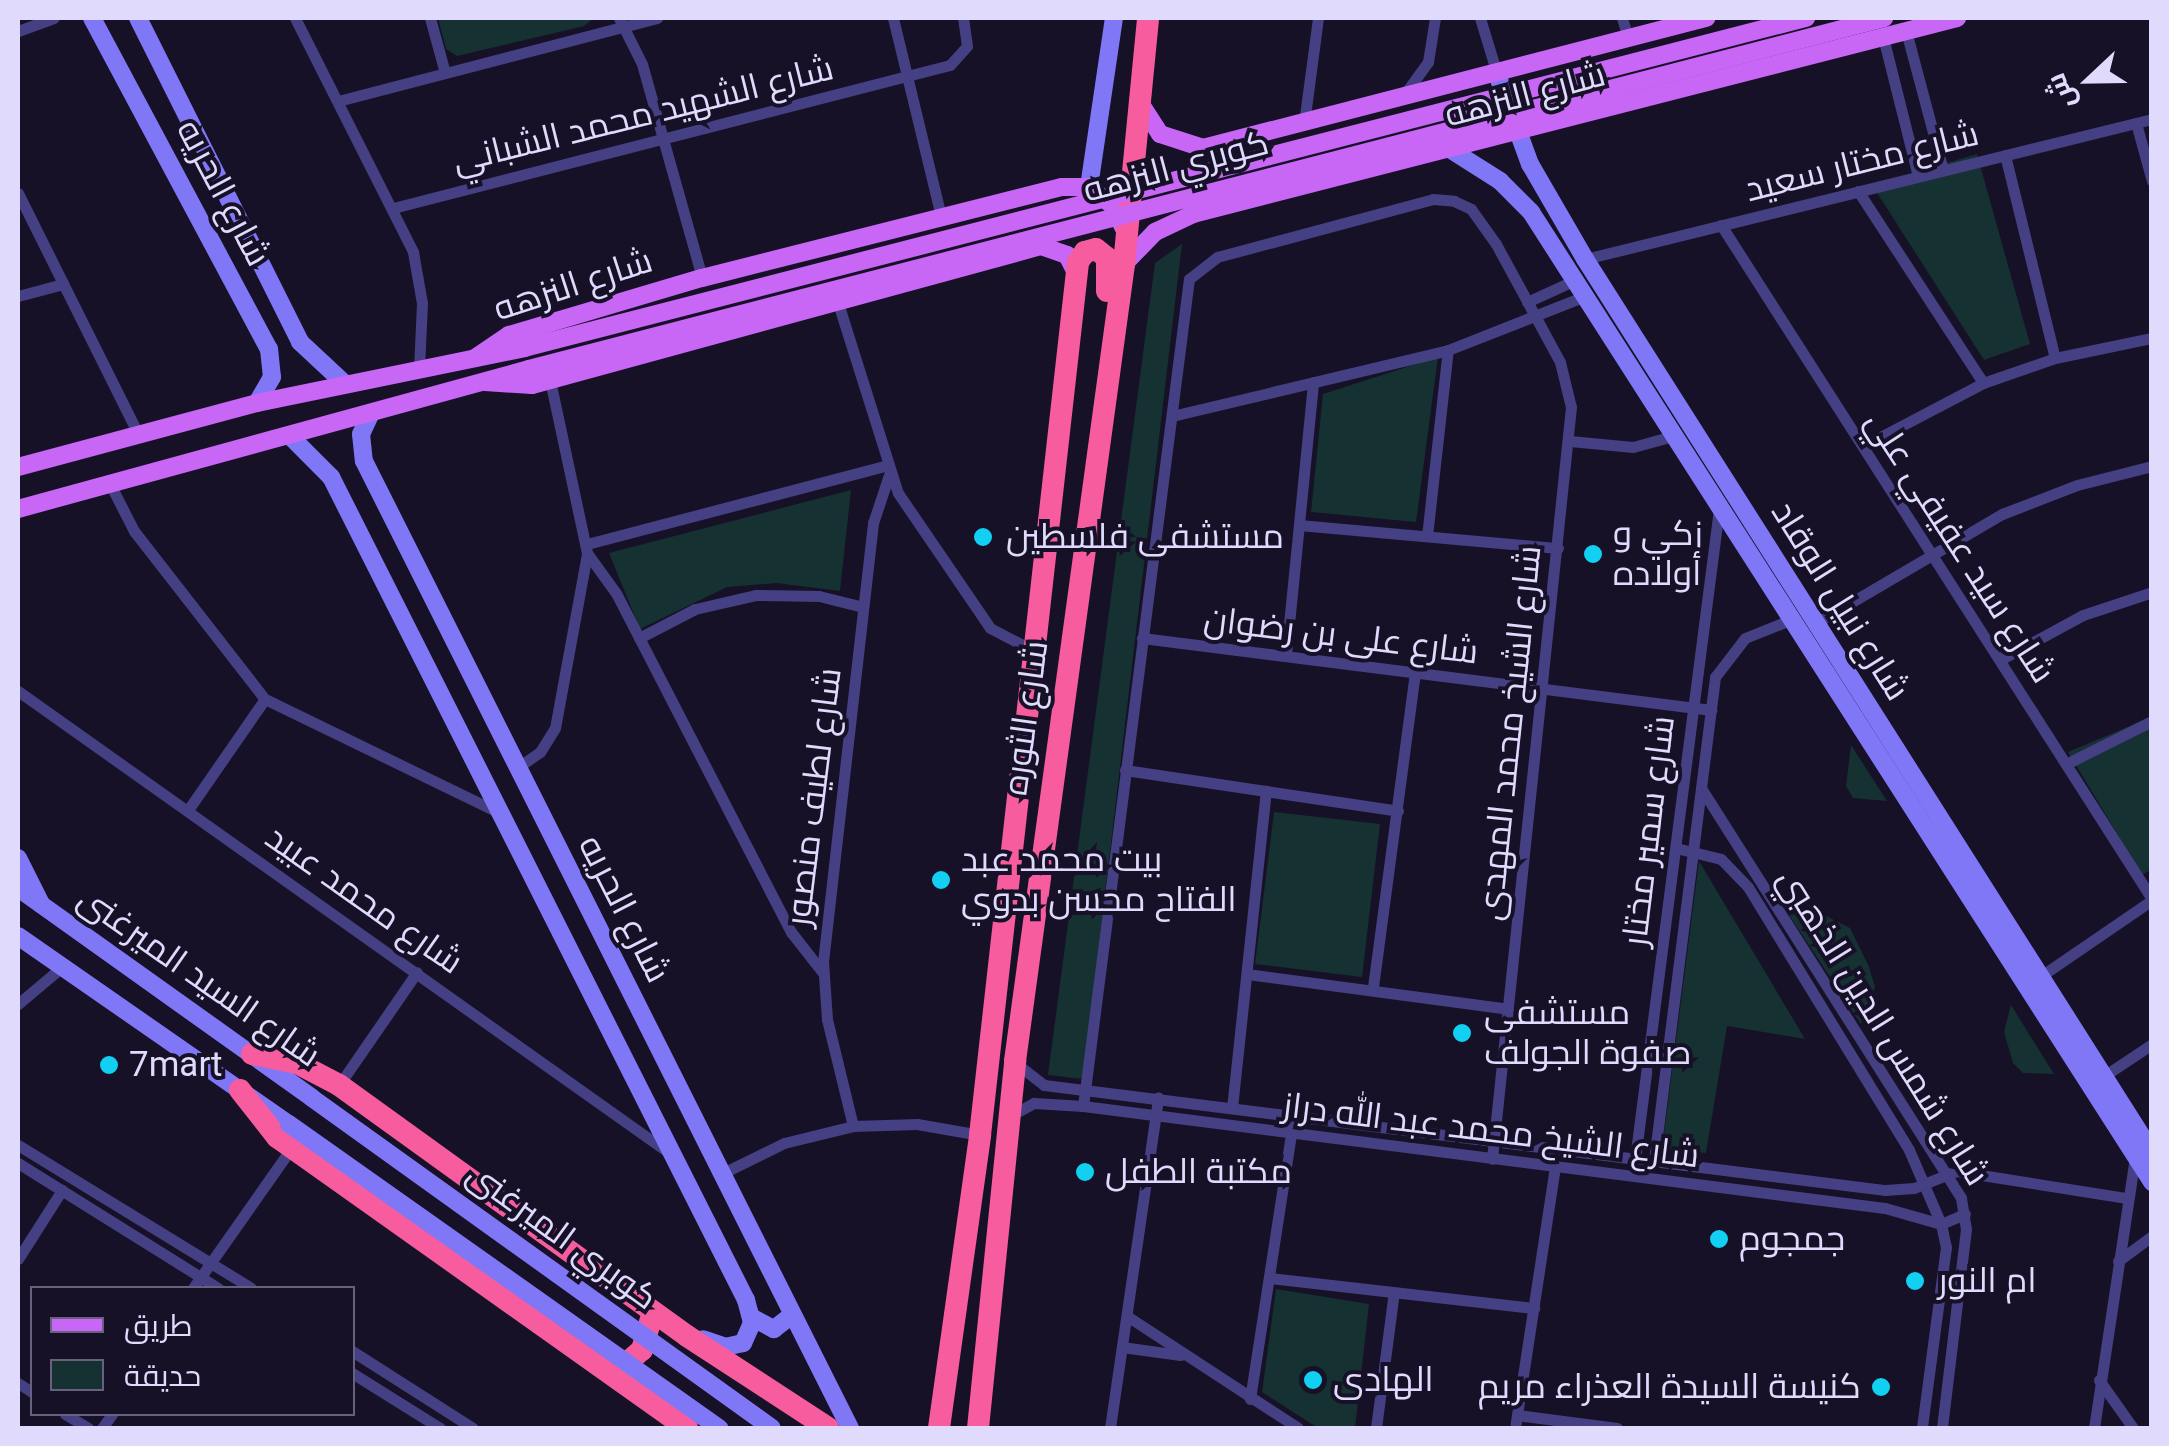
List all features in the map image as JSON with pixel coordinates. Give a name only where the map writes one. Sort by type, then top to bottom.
[{"type":"highway","name":"شارع الثوره","points":[[979,1426],[1014,1061],[1124,264],[1148,18]]},
{"type":"highway","points":[[1077,275],[1085,252],[1105,255],[1104,331],[1112,355]]},
{"type":"highway","name":"شارع الثوره","points":[[938,1428],[980,1135],[1077,275]]},
{"type":"highway","points":[[252,1054],[297,1064],[338,1085],[687,1336],[828,1428]]},
{"type":"highway","points":[[240,1090],[260,1121],[291,1136],[687,1428]]},
{"type":"highway","points":[[613,1375],[642,1350],[652,1311]]},
{"type":"main road","name":"شارع النزهه","points":[[1140,103],[1160,134],[1185,146],[1399,101],[1706,18]]},
{"type":"main road","name":"كوبري النزهه","points":[[475,358],[662,316],[1806,18]]},
{"type":"main road","name":"شارع النزهه","points":[[1124,264],[1177,220],[1884,27],[1906,31],[1957,18]]},
{"type":"main road","name":"كوبري النزهه","points":[[485,382],[1884,27]]},
{"type":"main road","points":[[1280,129],[1277,156],[1292,189]]},
{"type":"main road","name":"شارع النزهه","points":[[18,466],[257,402],[475,358],[509,335],[702,278],[947,214],[1089,187]]},
{"type":"main road","points":[[1089,187],[1112,205],[1127,237]]},
{"type":"main road","points":[[947,214],[976,237],[964,268]]},
{"type":"main road","points":[[18,508],[485,382],[516,387],[550,380],[1046,246],[1067,255],[1077,275]]},
{"type":"street","points":[[18,31],[54,18]]},
{"type":"street","name":"شارع الحريه","points":[[92,18],[262,334],[273,371],[257,402]]},
{"type":"street","name":"شارع الحريه","points":[[138,18],[290,322],[311,358],[345,384]]},
{"type":"street","points":[[295,18],[393,208],[419,277],[419,368]]},
{"type":"street","points":[[430,18],[445,73]]},
{"type":"street","points":[[338,100],[622,22],[657,18]]},
{"type":"street","points":[[893,18],[947,214]]},
{"type":"street","name":"شارع الشهيد محمد الشباني","points":[[393,208],[908,76],[961,58],[968,40],[963,18]]},
{"type":"street","points":[[1089,187],[1114,18]]},
{"type":"street","points":[[1304,123],[1318,18]]},
{"type":"street","points":[[1399,101],[1428,62],[1434,18]]},
{"type":"street","points":[[1480,18],[1496,74]]},
{"type":"street","points":[[1622,18],[1628,38]]},
{"type":"street","points":[[622,22],[663,138],[702,278]]},
{"type":"street","points":[[1884,27],[1918,176]]},
{"type":"street","points":[[1906,31],[1943,170]]},
{"type":"street","name":"شارع نبيل الوقاد","points":[[1496,74],[1540,184],[1816,623],[1965,876],[2041,976],[2104,1076],[2143,1154],[2152,1182]]},
{"type":"street","name":"شارع مختار سعيد","points":[[1585,259],[2152,119]]},
{"type":"street","points":[[2136,122],[2152,181]]},
{"type":"street","name":"شارع نبيل الوقاد","points":[[1448,148],[1520,199],[1790,620],[1965,876],[2143,1154]]},
{"type":"street","points":[[2004,155],[2055,358]]},
{"type":"street","points":[[1520,199],[1524,188],[1540,184]]},
{"type":"street","points":[[1858,192],[1983,383]]},
{"type":"street","points":[[18,193],[138,434]]},
{"type":"street","name":"شارع الشيخ محمد المهدى","points":[[1172,416],[1189,279],[1217,257],[1433,199],[1454,201],[1482,223],[1568,384],[1570,442],[1492,1159]]},
{"type":"street","name":"شارع سيد عفيفي علي","points":[[1722,225],[2152,899]]},
{"type":"street","points":[[1526,302],[1575,280]]},
{"type":"street","points":[[18,296],[63,284]]},
{"type":"street","points":[[1083,1106],[1172,416],[1448,350],[1536,320],[1585,296]]},
{"type":"street","points":[[838,303],[887,470],[990,628],[1036,652]]},
{"type":"street","points":[[262,334],[282,337],[290,322]]},
{"type":"street","points":[[1863,446],[1983,383],[2055,358],[2152,338]]},
{"type":"street","points":[[1428,536],[1448,350]]},
{"type":"street","points":[[550,380],[587,548],[639,638],[791,932],[823,973]]},
{"type":"street","points":[[1286,654],[1313,382]]},
{"type":"street","name":"شارع الحريه","points":[[370,415],[360,448],[377,487],[850,1428]]},
{"type":"street","name":"شارع الحريه","points":[[290,436],[319,458],[344,500],[752,1317]]},
{"type":"street","points":[[1570,442],[1633,448],[1673,436]]},
{"type":"street","points":[[1816,623],[1932,553],[2039,498],[2152,466]]},
{"type":"street","points":[[587,548],[887,470]]},
{"type":"street","name":"شارع لطيف منصور","points":[[853,1126],[823,973],[874,515],[887,470]]},
{"type":"street","points":[[110,484],[134,532],[265,700],[502,814]]},
{"type":"street","points":[[344,500],[354,486],[377,487]]},
{"type":"street","name":"شارع سمير مختار","points":[[1635,1159],[1719,509]]},
{"type":"street","points":[[1298,524],[1558,548]]},
{"type":"street","points":[[516,768],[540,752],[555,728],[587,548]]},
{"type":"street","points":[[2000,660],[2083,615],[2152,592]]},
{"type":"street","points":[[639,638],[696,609],[756,595],[804,594],[863,607]]},
{"type":"street","name":"شارع سمير مختار","points":[[1654,1160],[1711,710],[1726,654],[1745,638],[1790,620]]},
{"type":"street","name":"شارع على بن رضوان","points":[[1142,638],[1711,710]]},
{"type":"street","points":[[1373,988],[1415,674]]},
{"type":"street","name":"شارع محمد عبيد","points":[[18,691],[675,1158]]},
{"type":"street","points":[[188,810],[265,700]]},
{"type":"street","points":[[2066,764],[2152,721]]},
{"type":"street","points":[[1125,770],[1398,811]]},
{"type":"street","name":"شارع شمس الدين الذهبي","points":[[1701,788],[1943,1172],[1965,1214],[1942,1428]]},
{"type":"street","points":[[1232,1108],[1266,791]]},
{"type":"street","points":[[1676,848],[1693,850]]},
{"type":"street","name":"شارع شمس الدين الذهبي","points":[[1693,850],[1722,859],[1748,887],[1908,1150],[1941,1224],[1946,1246],[1922,1428]]},
{"type":"street","name":"شارع السيد الميرغنى","points":[[18,858],[41,904],[312,1098]]},
{"type":"street","points":[[1748,887],[1760,880]]},
{"type":"street","points":[[18,888],[41,904]]},
{"type":"street","points":[[2041,976],[2152,899]]},
{"type":"street","name":"شارع السيد الميرغنى","points":[[18,936],[240,1090]]},
{"type":"street","points":[[18,1004],[62,966]]},
{"type":"street","points":[[338,1085],[417,972]]},
{"type":"street","points":[[1247,974],[1508,1009]]},
{"type":"street","points":[[2104,1076],[2152,1044]]},
{"type":"street","name":"شارع الشيخ محمد عبد الله دراز","points":[[1014,1061],[1037,1084],[1495,1138],[1884,1190],[1923,1184],[1943,1172]]},
{"type":"street","points":[[1110,1428],[1158,1097]]},
{"type":"street","name":"كوبري الميرغنى","points":[[312,1098],[772,1428]]},
{"type":"street","name":"شارع الشيخ محمد عبد الله دراز","points":[[1008,1117],[1034,1104],[1083,1106],[1885,1208],[1941,1224]]},
{"type":"street","points":[[1250,1399],[1294,1116]]},
{"type":"street","points":[[721,1174],[784,1142],[853,1126],[918,1124],[980,1135]]},
{"type":"street","points":[[18,1163],[197,1283],[291,1136]]},
{"type":"street","name":"كوبري الميرغنى","points":[[291,1136],[719,1428]]},
{"type":"street","points":[[18,1144],[248,1286]]},
{"type":"street","points":[[2094,1428],[2127,1198],[2143,1154]]},
{"type":"street","points":[[1555,1166],[1516,1422],[1617,1428]]},
{"type":"street","points":[[1943,1172],[2127,1198]]},
{"type":"street","points":[[18,1259],[62,1190]]},
{"type":"street","points":[[1941,1224],[1965,1214]]},
{"type":"street","points":[[2118,1262],[2152,1236]]},
{"type":"street","points":[[1270,1278],[1534,1308]]},
{"type":"street","points":[[1376,1428],[1394,1292]]},
{"type":"street","points":[[687,1336],[735,1346],[750,1334],[752,1317],[774,1329],[792,1315]]},
{"type":"street","points":[[1126,1316],[1180,1355],[1298,1428]]},
{"type":"street","points":[[1122,1347],[1180,1355]]},
{"type":"street","points":[[355,1354],[472,1428]]},
{"type":"street","points":[[355,1374],[440,1428]]},
{"type":"street","points":[[2099,1380],[2133,1428]]},
{"type":"street","points":[[412,1428],[420,1392]]},
{"type":"green space","points":[[438,18],[594,18],[584,26],[457,56],[446,49]]},
{"type":"green space","points":[[1977,154],[2030,344],[1984,360],[1872,185]]},
{"type":"green space","points":[[1182,244],[1083,1079],[1048,1075],[1155,263]]},
{"type":"green space","points":[[1438,357],[1416,522],[1311,512],[1323,394]]},
{"type":"green space","points":[[851,490],[840,591],[776,583],[727,587],[640,629],[609,553]]},
{"type":"green space","points":[[2151,717],[2151,870],[2142,875],[2068,752]]},
{"type":"green space","points":[[1851,745],[1887,801],[1853,798],[1846,786]]},
{"type":"green space","points":[[1274,812],[1380,824],[1362,977],[1255,964]]},
{"type":"green space","points":[[1699,861],[1805,1039],[1727,1026],[1706,1153],[1662,1149]]},
{"type":"green space","points":[[1816,911],[1850,928],[1869,967],[1875,987],[1861,1024],[1789,915]]},
{"type":"green space","points":[[2011,1005],[2054,1074],[2023,1073],[2013,1063],[2004,1032]]},
{"type":"green space","points":[[1276,1289],[1369,1304],[1355,1428],[1318,1428],[1262,1392]]},
{"type":"place","name":"مستشفى فلسطين","points":[[983,537]]},
{"type":"place","name":"زكي و أولاده","points":[[1593,554]]},
{"type":"place","name":"بيت محمد عبد الفتاح محسن بدوي","points":[[941,880]]},
{"type":"place","name":"مستشفى صفوة الجولف","points":[[1462,1033]]},
{"type":"place","name":"7mart","points":[[109,1065]]},
{"type":"place","name":"مكتبة الطفل","points":[[1085,1172]]},
{"type":"place","name":"جمجوم","points":[[1719,1239]]},
{"type":"place","name":"ام النور","points":[[1915,1281]]},
{"type":"place","name":"الهادى","points":[[1313,1380]]},
{"type":"place","name":"كنيسة السيدة العذراء مريم","points":[[1881,1387]]}]
